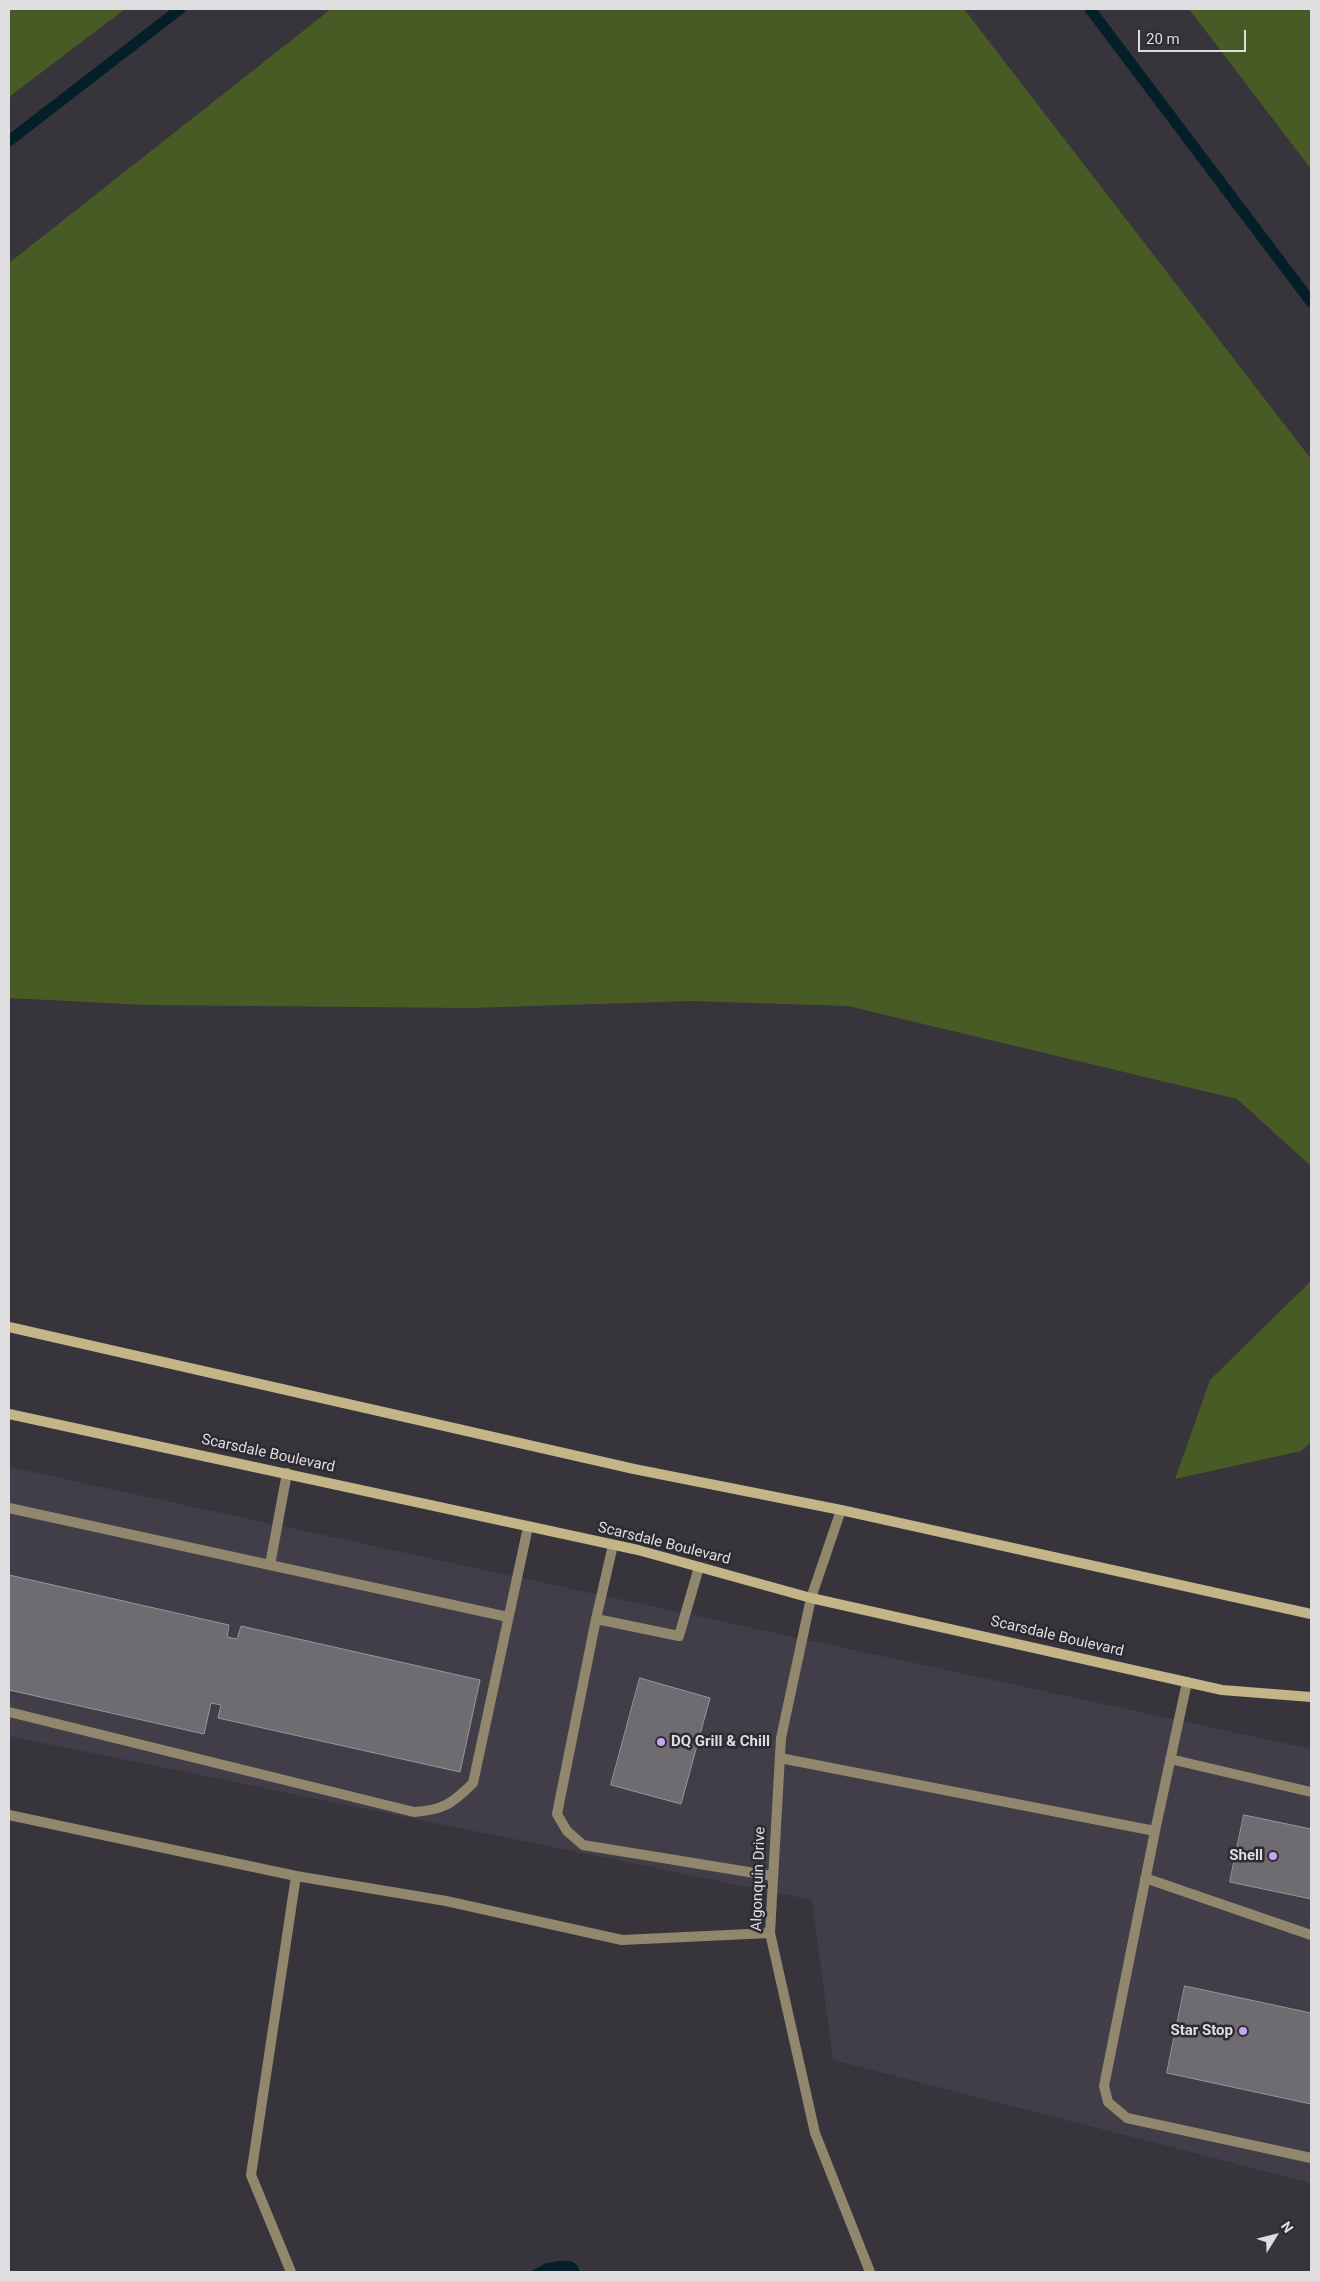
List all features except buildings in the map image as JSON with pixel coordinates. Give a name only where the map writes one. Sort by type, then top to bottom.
[{"type":"main road","points":[[9,1328],[634,1469],[841,1510],[1311,1614]]},
{"type":"main road","name":"Scarsdale Boulevard","points":[[9,1414],[613,1545],[811,1598],[1222,1690],[1311,1696]]},
{"type":"street","points":[[270,1565],[287,1473]]},
{"type":"street","points":[[9,1508],[508,1617]]},
{"type":"street","name":"Algonquin Drive","points":[[841,1510],[811,1598],[781,1738],[770,1932],[815,2133],[870,2272]]},
{"type":"street","points":[[9,1712],[414,1812],[437,1810],[458,1798],[473,1783],[528,1527]]},
{"type":"street","points":[[613,1545],[557,1814],[567,1832],[583,1845],[773,1876]]},
{"type":"street","points":[[596,1620],[679,1636],[698,1567]]},
{"type":"street","points":[[1187,1682],[1104,2086],[1108,2102],[1127,2118],[1311,2158]]},
{"type":"street","points":[[780,1758],[1155,1831]]},
{"type":"street","points":[[1170,1759],[1311,1792]]},
{"type":"street","points":[[9,1815],[296,1876],[446,1901],[622,1940],[770,1932]]},
{"type":"street","points":[[291,2272],[251,2175],[296,1876]]},
{"type":"street","points":[[1146,1878],[1311,1936]]},
{"type":"shaded area","points":[[9,1467],[1311,1749],[1311,2183],[833,2060],[812,1900],[9,1736]]},
{"type":"green space","points":[[9,9],[125,9],[9,97]]},
{"type":"green space","points":[[331,9],[964,9],[1311,459],[1311,1166],[1237,1099],[848,1006],[691,1001],[470,1008],[146,1005],[9,998],[9,263]]},
{"type":"green space","points":[[1189,9],[1311,9],[1311,169]]},
{"type":"green space","points":[[1311,1281],[1311,1442],[1301,1451],[1175,1479],[1210,1380]]},
{"type":"water","points":[[559,2261],[575,2263],[580,2272],[530,2272],[546,2263]]},
{"type":"waterway","points":[[9,141],[180,9]]},
{"type":"waterway","points":[[1090,9],[1311,302]]},
{"type":"place","name":"DQ Grill & Chill","points":[[661,1742]]},
{"type":"place","name":"Shell","points":[[1273,1856]]},
{"type":"place","name":"Star Stop","points":[[1243,2031]]}]
